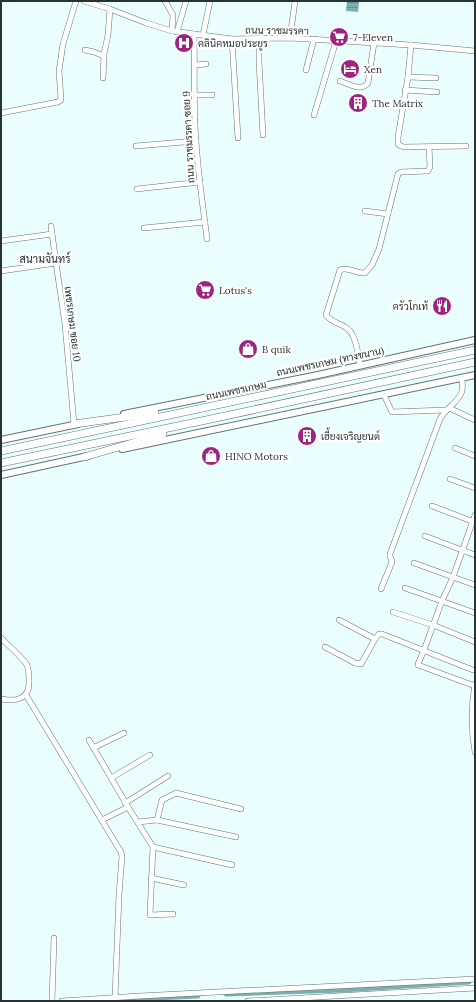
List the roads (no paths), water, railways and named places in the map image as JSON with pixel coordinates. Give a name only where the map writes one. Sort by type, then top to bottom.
[{"type":"highway","name":"ถนนเพชรเกษม","points":[[1,451],[475,350]]},
{"type":"highway","points":[[1,463],[475,362]]},
{"type":"highway","points":[[74,424],[208,406]]},
{"type":"highway","points":[[84,457],[211,419]]},
{"type":"main road","name":"ถนนเพชรเกษม (ทางขนาน)","points":[[1,440],[475,340]]},
{"type":"main road","points":[[1,475],[475,375]]},
{"type":"street","points":[[1,113],[58,102],[61,100],[59,71],[63,44],[76,1]]},
{"type":"street","name":"ถนน ราชมรรคา","points":[[87,1],[146,23],[175,31],[194,34],[232,38],[314,39],[465,49],[475,51]]},
{"type":"street","points":[[165,1],[173,15],[175,31]]},
{"type":"street","points":[[175,31],[186,1]]},
{"type":"street","points":[[203,35],[210,1]]},
{"type":"street","points":[[290,38],[295,1]]},
{"type":"street","points":[[103,78],[105,46],[108,35],[110,9]]},
{"type":"street","name":"ถนน ราชมรรคา ซอย 9","points":[[194,34],[196,140],[207,239]]},
{"type":"street","points":[[232,38],[238,138]]},
{"type":"street","points":[[259,38],[263,135]]},
{"type":"street","points":[[306,70],[314,39]]},
{"type":"street","points":[[314,115],[336,41]]},
{"type":"street","points":[[340,81],[360,88],[365,87],[368,83],[374,43]]},
{"type":"street","points":[[411,45],[398,144],[404,147],[466,146]]},
{"type":"street","points":[[85,50],[104,56]]},
{"type":"street","points":[[195,65],[206,64]]},
{"type":"street","points":[[408,76],[436,78]]},
{"type":"street","points":[[405,90],[437,92]]},
{"type":"street","points":[[194,95],[212,96]]},
{"type":"street","points":[[136,146],[196,140]]},
{"type":"street","points":[[360,365],[352,332],[346,327],[334,322],[326,315],[340,270],[345,269],[361,274],[365,273],[372,265],[379,249],[398,174],[401,172],[428,171],[430,167],[429,147]]},
{"type":"street","points":[[137,189],[200,182]]},
{"type":"street","points":[[365,211],[388,214]]},
{"type":"street","points":[[144,228],[205,222]]},
{"type":"street","name":"เพชรเกษม ซอย 10","points":[[51,226],[65,324],[74,424]]},
{"type":"street","points":[[1,241],[52,234]]},
{"type":"street","points":[[1,271],[56,263]]},
{"type":"street","points":[[381,589],[392,562],[390,554],[440,419],[460,396],[462,392],[462,378]]},
{"type":"street","points":[[384,395],[392,412],[448,409],[475,420]]},
{"type":"street","points":[[455,448],[475,456]]},
{"type":"street","points":[[450,479],[475,488]]},
{"type":"street","points":[[432,506],[474,521]]},
{"type":"street","points":[[475,515],[453,577],[418,662],[418,665],[475,688],[472,734],[475,752]]},
{"type":"street","points":[[425,536],[475,555]]},
{"type":"street","points":[[414,564],[475,585]]},
{"type":"street","points":[[405,588],[475,613]]},
{"type":"street","points":[[394,612],[475,642]]},
{"type":"street","points":[[339,620],[375,639]]},
{"type":"street","points":[[325,646],[355,663],[361,664],[375,639],[379,634],[382,634],[473,670]]},
{"type":"street","points":[[1,638],[24,661],[29,673],[28,690],[22,698],[10,700],[1,699]]},
{"type":"street","points":[[26,694],[121,852],[115,998]]},
{"type":"street","points":[[93,748],[124,733]]},
{"type":"street","points":[[88,740],[153,847],[150,915],[172,914]]},
{"type":"street","points":[[111,778],[150,755]]},
{"type":"street","points":[[102,820],[127,805],[168,776]]},
{"type":"street","points":[[157,820],[162,800],[176,793],[241,809]]},
{"type":"street","points":[[138,822],[157,820],[236,837]]},
{"type":"street","points":[[153,847],[232,865]]},
{"type":"street","points":[[152,878],[184,885]]},
{"type":"street","points":[[52,1001],[54,938]]},
{"type":"street","points":[[248,1001],[268,994],[475,979]]},
{"type":"street","points":[[62,1001],[115,998],[475,988]]},
{"type":"water","points":[[347,1],[359,1],[358,12],[346,11]]},
{"type":"waterway","points":[[226,994],[342,990],[469,982]]},
{"type":"waterway","points":[[110,1000],[198,996]]},
{"type":"place","name":"7-Eleven","points":[[339,37]]},
{"type":"place","name":"คลินิคหมอประยูร","points":[[184,43]]},
{"type":"place","name":"Xen","points":[[350,69]]},
{"type":"place","name":"The Matrix","points":[[358,103]]},
{"type":"place","name":"Lotus's","points":[[205,290]]},
{"type":"place","name":"ครัวโกเท้","points":[[442,306]]},
{"type":"place","name":"B quik","points":[[248,349]]},
{"type":"place","name":"เฮี้ยงเจริญยนต์","points":[[307,436]]},
{"type":"place","name":"HINO Motors","points":[[211,456]]},
{"type":"district","name":"สนามจันทร์","points":[[45,259]]}]
